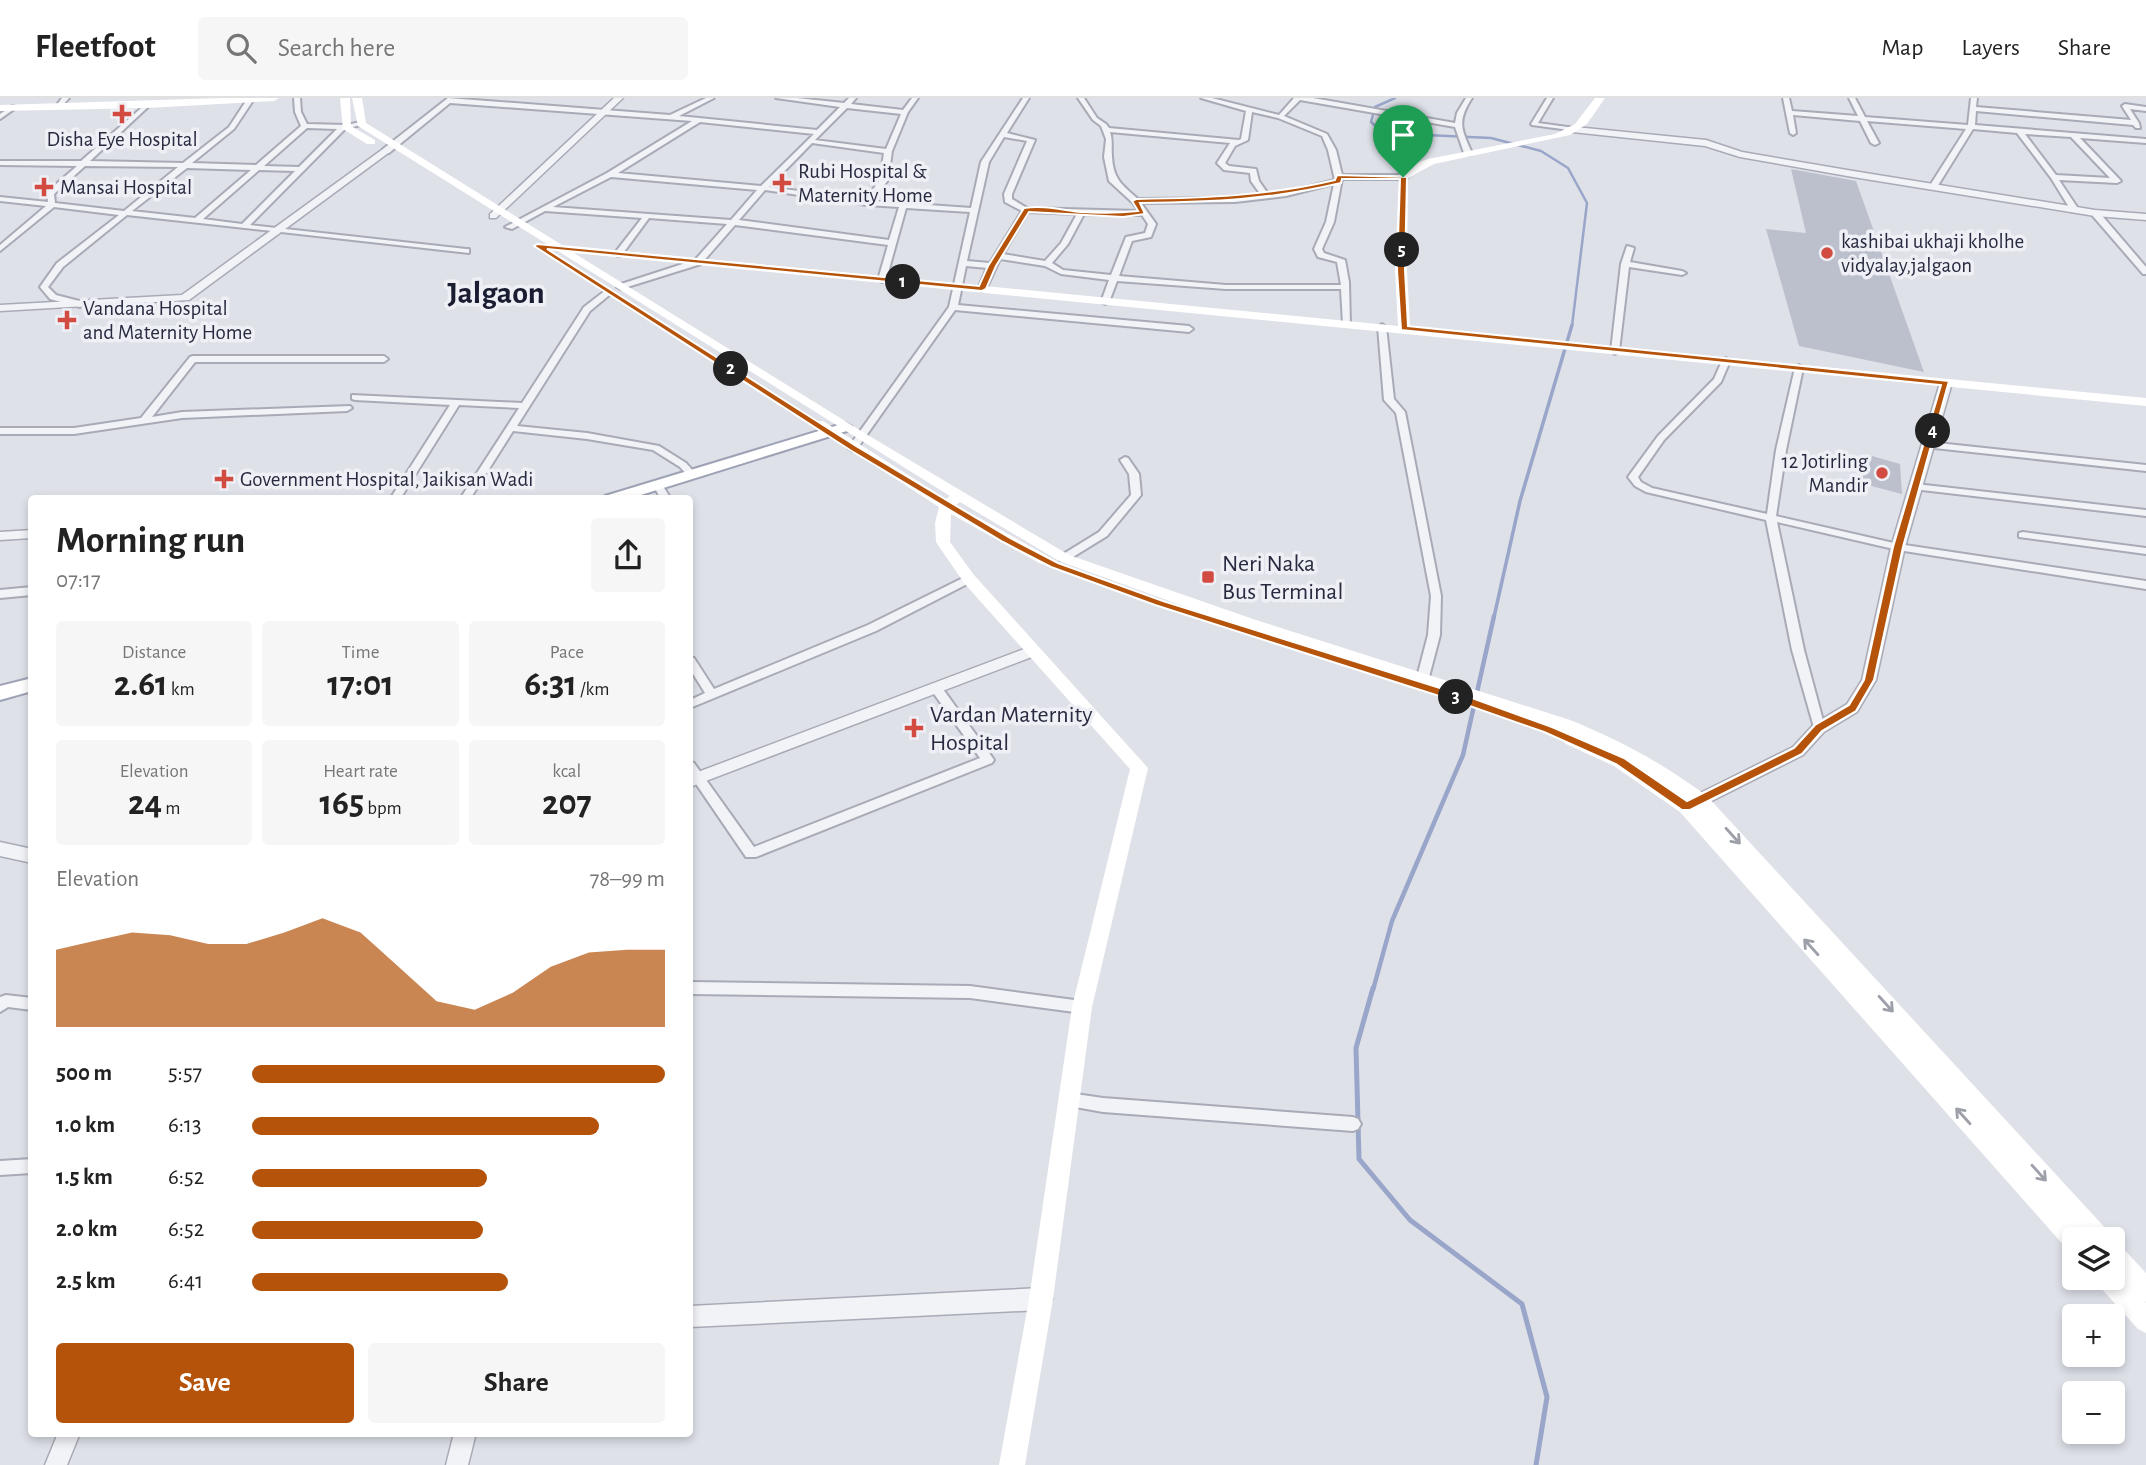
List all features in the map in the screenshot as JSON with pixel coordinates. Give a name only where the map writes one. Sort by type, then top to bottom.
[{"type":"main road","points":[[0,108],[63,102],[154,103],[274,98]]},
{"type":"main road","points":[[345,98],[344,127],[390,147]]},
{"type":"main road","points":[[357,98],[361,124],[390,147],[513,225],[558,248],[615,289],[1054,565],[1506,709],[1620,761],[1694,804],[1996,1139],[2088,1227]]},
{"type":"main road","points":[[1404,328],[1401,270],[1403,177],[1414,167],[1575,130],[1600,98]]},
{"type":"main road","points":[[513,225],[537,246],[615,289]]},
{"type":"main road","points":[[537,246],[2146,402]]},
{"type":"main road","points":[[640,495],[662,492],[692,475],[838,430]]},
{"type":"main road","points":[[952,501],[1064,558],[1162,599]]},
{"type":"main road","points":[[952,501],[942,523],[943,541],[969,579],[1139,768],[1082,1007],[1041,1299],[1012,1465]]},
{"type":"main road","points":[[1286,639],[1423,677],[1469,697]]},
{"type":"main road","points":[[0,693],[28,685]]},
{"type":"main road","points":[[1996,1139],[2064,1227]]},
{"type":"main road","points":[[2125,1267],[2146,1290]]},
{"type":"main road","points":[[2118,1290],[2146,1321]]},
{"type":"street","points":[[297,98],[298,112],[305,126]]},
{"type":"street","points":[[495,213],[620,98]]},
{"type":"street","points":[[671,117],[711,98]]},
{"type":"street","points":[[779,98],[905,113]]},
{"type":"street","points":[[467,495],[587,309],[615,289],[698,262],[763,188],[853,98]]},
{"type":"street","points":[[867,204],[884,180],[888,151],[905,113],[915,98]]},
{"type":"street","points":[[857,443],[953,307],[985,162],[1027,98]]},
{"type":"street","points":[[1081,98],[1110,139],[1108,157],[1113,181],[1136,201],[1152,224],[1150,234],[1129,239],[1105,302]]},
{"type":"street","points":[[1204,98],[1280,117],[1325,135],[1332,150],[1339,179],[1330,222],[1318,249],[1321,255],[1341,260],[1345,273],[1343,287],[1347,324]]},
{"type":"street","points":[[1280,117],[1300,98],[1456,125]]},
{"type":"street","points":[[1468,153],[1456,125],[1460,111],[1469,98]]},
{"type":"street","points":[[1550,98],[1534,124],[1706,143],[1740,154],[1933,187],[2095,213],[2146,217]]},
{"type":"street","points":[[1786,98],[1793,132]]},
{"type":"street","points":[[1852,98],[1875,144]]},
{"type":"street","points":[[1933,187],[1971,127],[1974,98]]},
{"type":"street","points":[[2117,98],[2125,106],[2146,141]]},
{"type":"street","points":[[80,304],[53,297],[44,287],[60,265],[232,128],[251,99]]},
{"type":"street","points":[[0,308],[184,298],[390,147],[450,99],[819,132]]},
{"type":"street","points":[[52,205],[50,194],[154,103]]},
{"type":"street","points":[[2125,106],[2146,109]]},
{"type":"street","points":[[0,117],[14,107]]},
{"type":"street","points":[[1973,109],[2136,123]]},
{"type":"street","points":[[1249,111],[1246,135],[1241,142],[1231,145],[1222,166],[1253,171],[1255,181],[1266,196]]},
{"type":"street","points":[[1789,113],[2146,141]]},
{"type":"street","points":[[513,225],[610,176],[699,121]]},
{"type":"street","points":[[198,221],[305,126],[344,127],[361,124]]},
{"type":"street","points":[[244,226],[344,127]]},
{"type":"street","points":[[1106,130],[1241,142]]},
{"type":"street","points":[[2020,131],[2075,210]]},
{"type":"street","points":[[1004,135],[1031,140],[1008,194],[1008,200],[1026,210],[1046,208],[1080,214],[1143,213]]},
{"type":"street","points":[[2054,177],[2117,181],[2073,135]]},
{"type":"street","points":[[810,141],[888,151]]},
{"type":"street","points":[[0,163],[300,169]]},
{"type":"street","points":[[610,176],[763,188],[867,204],[974,210]]},
{"type":"street","points":[[1136,201],[1235,200],[1266,196],[1339,179],[1403,177]]},
{"type":"street","points":[[0,199],[466,251]]},
{"type":"street","points":[[0,249],[52,205]]},
{"type":"street","points":[[882,280],[903,206]]},
{"type":"street","points":[[545,209],[733,222],[892,243]]},
{"type":"street","points":[[982,289],[992,266],[1026,210]]},
{"type":"street","points":[[2095,213],[2146,272]]},
{"type":"street","points":[[1047,264],[1064,244],[1080,214]]},
{"type":"street","points":[[618,254],[647,216]]},
{"type":"street","points":[[1615,351],[1625,264],[1630,248]]},
{"type":"street","points":[[999,256],[1047,264],[1061,272],[1114,278],[1226,287],[1343,287]]},
{"type":"street","points":[[962,263],[992,266]]},
{"type":"street","points":[[1625,264],[1682,274]]},
{"type":"street","points":[[953,307],[1189,329]]},
{"type":"street","points":[[1382,327],[1388,400],[1400,412],[1436,596],[1434,635],[1423,677]]},
{"type":"street","points":[[143,422],[193,359],[384,359]]},
{"type":"street","points":[[1726,361],[1718,380],[1661,438],[1633,477],[1638,484],[1649,490],[1898,547],[2146,585]]},
{"type":"street","points":[[1799,368],[1781,450],[1771,518],[1798,650],[1819,728]]},
{"type":"street","points":[[1694,804],[1798,751],[1819,728],[1852,708],[1869,680],[1898,547],[1946,383]]},
{"type":"street","points":[[355,397],[524,406]]},
{"type":"street","points":[[398,495],[455,404]]},
{"type":"street","points":[[0,431],[75,431],[182,415],[347,408]]},
{"type":"street","points":[[510,428],[587,436],[656,448],[683,465],[692,475]]},
{"type":"street","points":[[1928,445],[2146,468]]},
{"type":"street","points":[[1064,558],[1103,534],[1136,495],[1134,474],[1125,460]]},
{"type":"street","points":[[1916,488],[2146,513]]},
{"type":"street","points":[[0,536],[28,534]]},
{"type":"street","points":[[2023,534],[2146,551]]},
{"type":"street","points":[[693,703],[872,628],[969,579]]},
{"type":"street","points":[[0,594],[28,591]]},
{"type":"street","points":[[693,774],[936,688],[1032,651]]},
{"type":"street","points":[[693,666],[712,695]]},
{"type":"street","points":[[693,775],[751,853],[988,760],[936,688]]},
{"type":"street","points":[[0,849],[28,855]]},
{"type":"street","points":[[693,988],[970,992],[1082,1007]]},
{"type":"street","points":[[0,1006],[6,1001],[28,1004]]},
{"type":"street","points":[[1069,1100],[1103,1105],[1353,1124]]},
{"type":"street","points":[[0,1168],[28,1166]]},
{"type":"street","points":[[693,1317],[1041,1299]]},
{"type":"street","points":[[56,1465],[67,1437]]},
{"type":"street","points":[[457,1465],[464,1437]]},
{"type":"building","name":"kashibai ukhaji kholhe vidyalay,jalgaon","points":[[1791,169],[1856,181],[1924,372],[1799,346],[1766,229],[1806,233]]},
{"type":"building","name":"12 Jotirling Mandir","points":[[1872,456],[1900,464],[1902,494],[1860,483]]},
{"type":"waterway","points":[[1395,98],[1375,107],[1371,122],[1383,133],[1491,138],[1541,151],[1568,168],[1587,203],[1572,326]]},
{"type":"waterway","points":[[1494,617],[1520,501],[1572,325]]},
{"type":"waterway","points":[[1373,990],[1392,921],[1463,755],[1494,616]]},
{"type":"waterway","points":[[1373,988],[1356,1048],[1359,1159],[1410,1220],[1522,1304],[1547,1397],[1536,1465]]},
{"type":"place","name":"Disha Eye Hospital","points":[[122,114]]},
{"type":"place","name":"Rubi Hospital & Maternity Home","points":[[782,183]]},
{"type":"place","name":"Mansai Hospital","points":[[44,187]]},
{"type":"place","name":"kashibai ukhaji kholhe vidyalay,jalgaon","points":[[1827,253]]},
{"type":"place","name":"Vandana Hospital and Maternity Home","points":[[67,320]]},
{"type":"place","name":"12 Jotirling Mandir","points":[[1882,473]]},
{"type":"place","name":"Government Hospital, Jaikisan Wadi","points":[[224,479]]},
{"type":"place","name":"Neri Naka Bus Terminal","points":[[1208,577]]},
{"type":"place","name":"Vardan Maternity Hospital","points":[[914,728]]},
{"type":"district","name":"Jalgaon","points":[[496,292]]},
{"type":"route","points":[[1339,177],[1403,177],[1401,270],[1404,328],[1946,383],[1898,547],[1869,680],[1852,708],[1819,728],[1798,751],[1686,807],[1620,761],[1548,730],[1468,701],[1159,603],[1054,565],[1006,540],[853,448],[537,246],[982,289],[992,266],[1026,210],[1046,208],[1080,214],[1123,215],[1143,213],[1136,201],[1235,200],[1286,194],[1338,181],[1339,177]]}]
